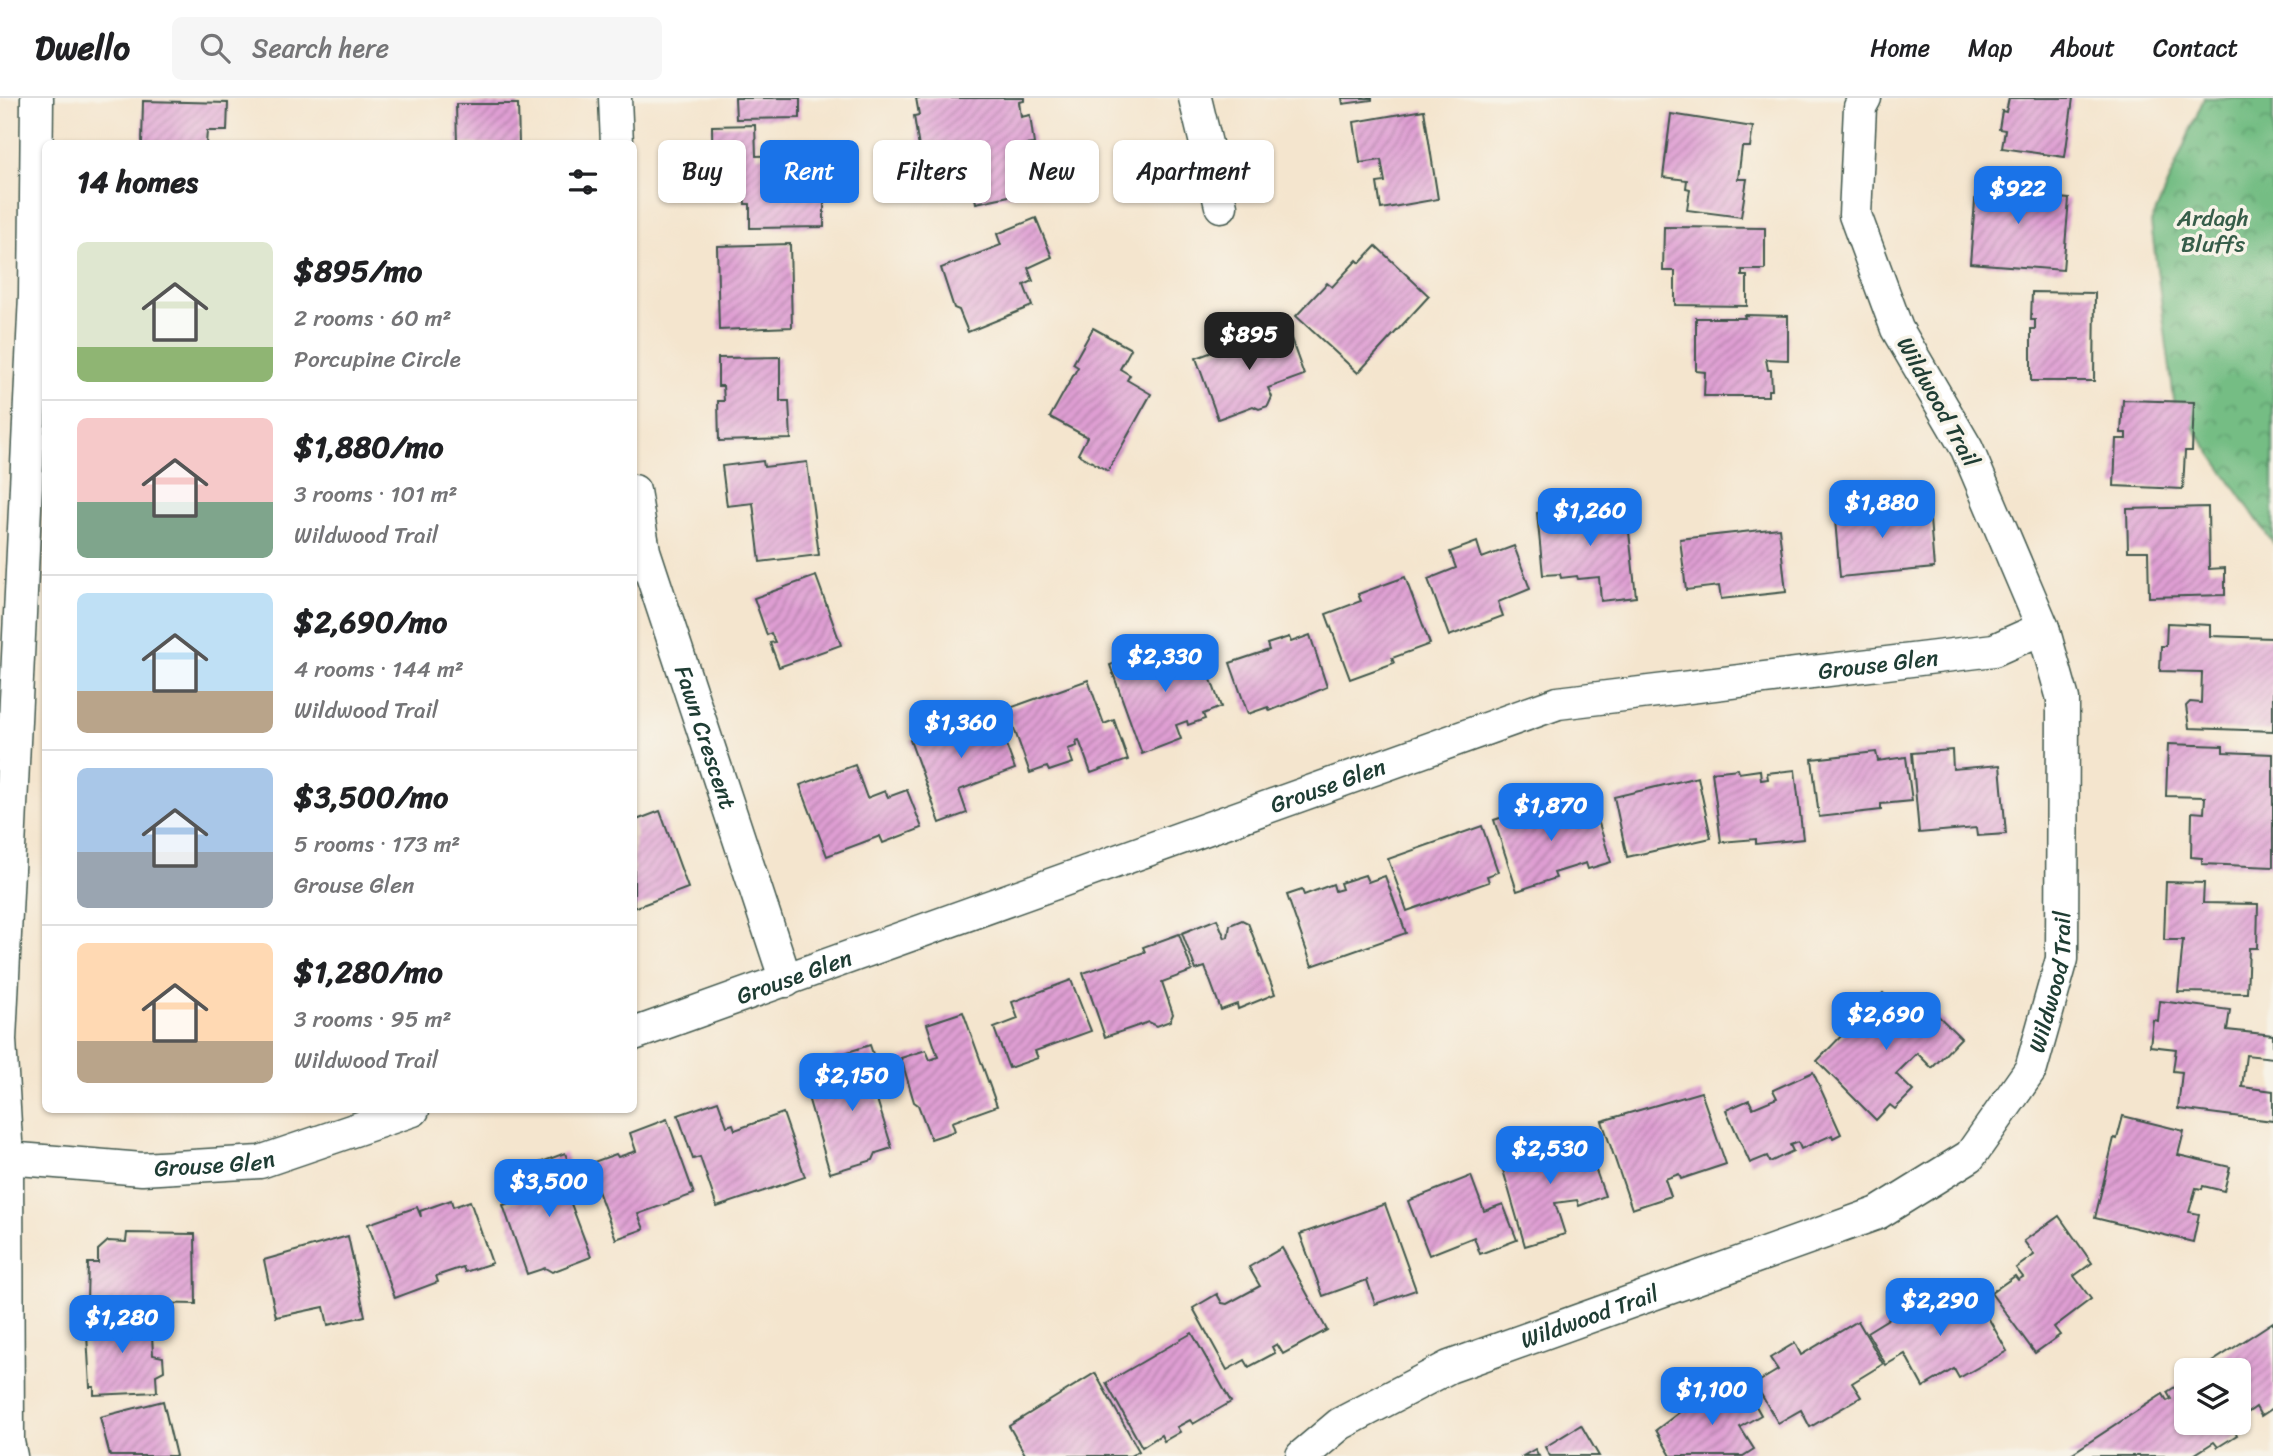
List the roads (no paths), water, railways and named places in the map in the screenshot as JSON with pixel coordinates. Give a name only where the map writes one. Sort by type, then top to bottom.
[{"type":"street","points":[[11,1456],[8,1442],[7,1158],[0,1040],[36,295],[37,98]]},
{"type":"street","points":[[615,98],[617,140]]},
{"type":"street","points":[[1195,98],[1221,206]]},
{"type":"street","name":"Wildwood Trail","points":[[1302,1456],[1340,1424],[1449,1367],[1878,1213],[1970,1156],[2031,1069],[2062,959],[2063,699],[2043,628],[1968,449],[1897,329],[1855,215],[1860,107],[1865,98]]},
{"type":"street","name":"Fawn Crescent","points":[[637,509],[644,551],[786,981]]},
{"type":"street","name":"Grouse Glen","points":[[637,1033],[1558,703],[1994,650],[2043,628]]},
{"type":"street","name":"Grouse Glen","points":[[7,1158],[142,1169],[260,1162],[404,1113]]},
{"type":"park label","name":"Ardagh Bluffs","points":[[2213,231]]}]
